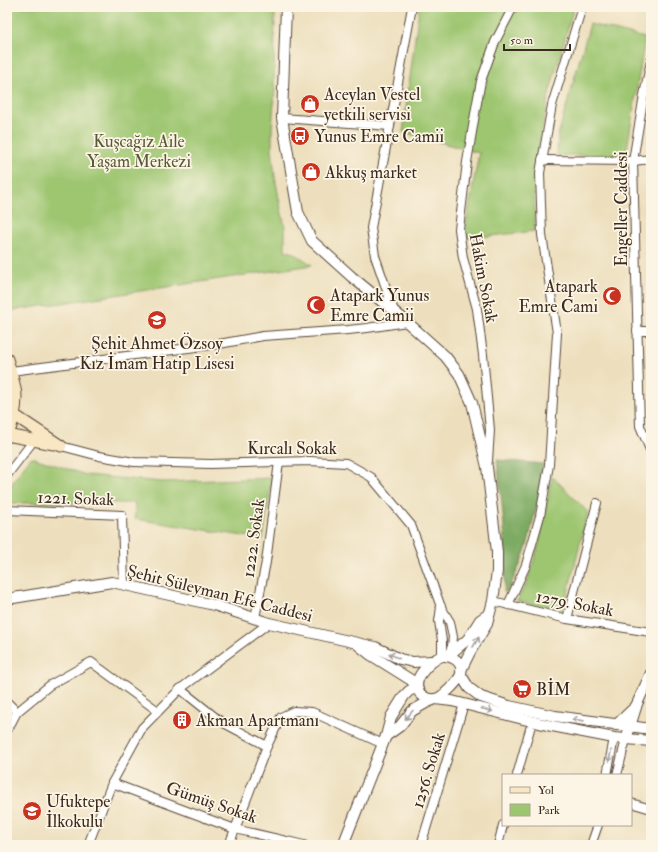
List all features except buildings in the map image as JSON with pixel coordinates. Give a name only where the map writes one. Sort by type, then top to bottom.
[{"type":"main road","points":[[7,359],[16,396],[11,412],[7,436],[61,446]]},
{"type":"main road","points":[[11,412],[61,446]]},
{"type":"street","points":[[286,7],[282,118],[298,212],[312,241],[352,277],[407,322],[444,356],[459,374],[472,403],[487,466],[498,571],[487,624],[470,652],[458,680],[439,698],[412,711],[400,726],[384,740]]},
{"type":"street","points":[[394,311],[375,256],[371,228],[412,7]]},
{"type":"street","name":"Hakim Sokak","points":[[487,466],[490,430],[483,355],[476,309],[463,258],[459,229],[467,162],[481,81],[495,42],[512,7]]},
{"type":"street","points":[[508,605],[526,565],[540,516],[549,465],[557,333],[542,235],[540,173],[552,105],[582,7]]},
{"type":"street","name":"Engeller Caddesi","points":[[651,61],[633,161],[640,426],[651,452]]},
{"type":"street","points":[[282,118],[390,126]]},
{"type":"street","points":[[542,160],[651,160]]},
{"type":"street","points":[[11,371],[219,344],[263,336],[361,329],[407,322]]},
{"type":"street","points":[[637,331],[651,331]]},
{"type":"street","points":[[7,475],[34,440]]},
{"type":"street","name":"Kırcalı Sokak","points":[[61,446],[99,456],[134,462],[211,464],[310,461],[346,463],[371,477],[411,525],[441,607],[450,622],[453,637],[452,646],[445,656]]},
{"type":"street","name":"1222. Sokak","points":[[255,618],[266,562],[279,462]]},
{"type":"street","points":[[567,619],[596,503]]},
{"type":"street","name":"1221. Sokak","points":[[7,510],[122,515],[124,585]]},
{"type":"street","name":"Şehit Süleyman Efe Caddesi","points":[[7,599],[112,582],[214,605],[269,623],[375,647],[400,659],[413,662],[432,661]]},
{"type":"street","name":"1279. Sokak","points":[[493,600],[567,619],[651,632]]},
{"type":"street","name":"Kırcalı Sokak","points":[[441,607],[439,621],[445,656]]},
{"type":"street","points":[[417,687],[417,681],[420,674],[432,661],[445,656],[468,639],[480,620],[489,614]]},
{"type":"street","points":[[88,845],[112,783],[142,728],[180,689],[269,623]]},
{"type":"street","points":[[354,642],[370,655],[411,680],[421,695],[429,699],[452,701],[491,710],[511,717],[614,738],[651,741]]},
{"type":"street","points":[[445,656],[451,656],[456,660],[460,665],[461,672],[469,688],[481,697],[509,706],[555,716],[651,729]]},
{"type":"street","points":[[7,731],[17,712],[50,685],[91,662],[158,711]]},
{"type":"street","points":[[616,774],[637,704],[651,673]]},
{"type":"street","points":[[342,845],[384,740],[391,717],[404,696],[409,691],[417,687]]},
{"type":"street","points":[[180,689],[220,721],[267,746]]},
{"type":"street","points":[[7,702],[17,712]]},
{"type":"street","name":"1256. Sokak","points":[[421,845],[464,704]]},
{"type":"street","points":[[607,774],[616,725],[637,704]]},
{"type":"street","points":[[229,845],[267,746],[281,717],[294,711],[312,712],[384,740]]},
{"type":"street","points":[[517,774],[530,729]]},
{"type":"street","name":"Gümüş Sokak","points":[[112,783],[235,829],[304,845]]},
{"type":"street","points":[[632,803],[651,809]]},
{"type":"street","points":[[498,845],[503,826]]},
{"type":"street","points":[[591,845],[598,826]]},
{"type":"green space","name":"Kuşcağız Aile Yaşam Merkezi","points":[[7,7],[275,7],[275,88],[272,149],[275,177],[285,227],[285,250],[294,253],[312,265],[9,311],[7,299]]},
{"type":"green space","points":[[419,7],[469,7],[496,12],[498,7],[574,7],[550,90],[534,171],[535,231],[463,239],[479,153],[403,132]]},
{"type":"green space","points":[[590,24],[645,38],[626,155],[557,155],[558,135]]},
{"type":"green space","points":[[31,457],[86,475],[162,482],[272,478],[263,539],[135,519],[135,503],[7,503],[9,490],[12,484]]},
{"type":"green space","points":[[497,460],[543,464],[540,491],[528,543],[520,565],[507,592],[504,592],[505,542]]},
{"type":"green space","points":[[552,476],[588,512],[563,612],[517,601],[527,582],[539,544]]},
{"type":"place","name":"Aceylan Vestel yetkili servisi","points":[[310,104]]},
{"type":"place","name":"Yunus Emre Camii","points":[[300,136]]},
{"type":"place","name":"Akkuş market","points":[[311,172]]},
{"type":"place","name":"Atapark Emre Cami","points":[[612,296]]},
{"type":"place","name":"Atapark Yunus Emre Camii","points":[[316,305]]},
{"type":"place","name":"Şehit Ahmet Özsoy Kız İmam Hatip Lisesi","points":[[157,320]]},
{"type":"place","name":"BİM","points":[[522,689]]},
{"type":"place","name":"Akman Apartmanı","points":[[182,720]]},
{"type":"place","name":"Ufuktepe İlkokulu","points":[[32,811]]}]
